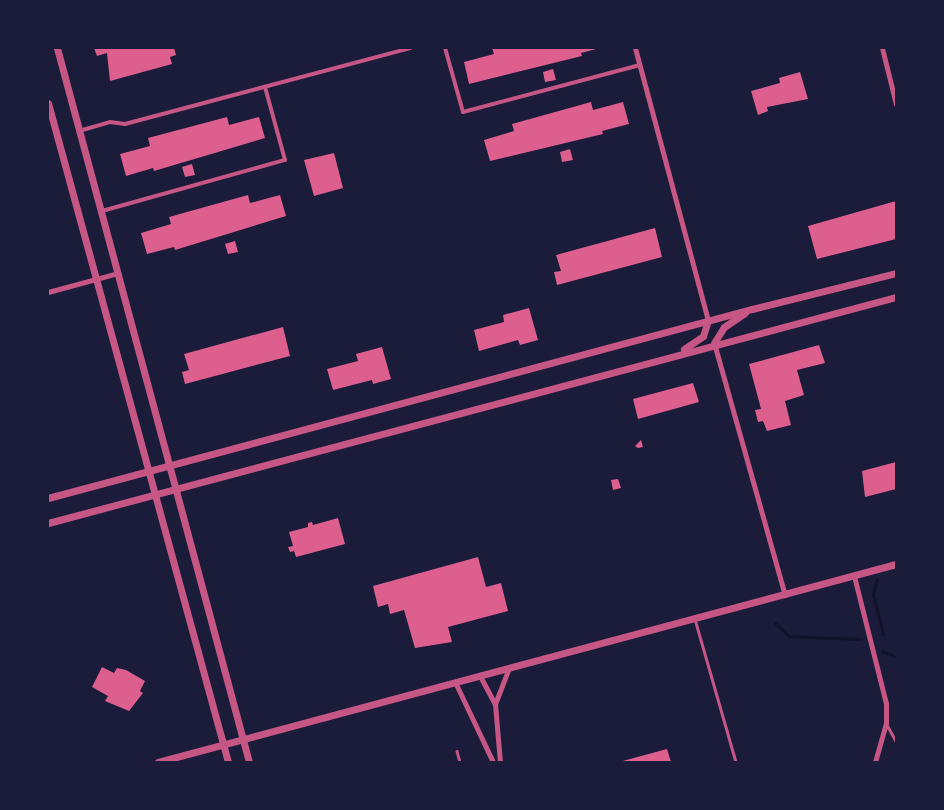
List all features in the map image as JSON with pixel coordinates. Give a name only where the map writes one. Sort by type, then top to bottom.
[{"type":"street","points":[[57,48],[102,211],[174,489],[249,762]]},
{"type":"street","points":[[79,131],[110,122],[126,124],[410,48]]},
{"type":"street","points":[[445,48],[462,112],[640,65]]},
{"type":"street","points":[[635,48],[708,321],[704,336],[677,353]]},
{"type":"street","points":[[882,48],[896,104]]},
{"type":"street","points":[[102,211],[285,160],[265,87]]},
{"type":"street","points":[[48,103],[94,279],[228,762]]},
{"type":"street","points":[[48,292],[118,273]]},
{"type":"street","points":[[48,498],[752,309],[896,273]]},
{"type":"street","points":[[48,523],[714,343],[896,297]]},
{"type":"street","points":[[752,309],[724,326],[714,343],[785,594]]},
{"type":"street","points":[[158,762],[896,564]]},
{"type":"street","points":[[854,576],[884,685],[886,723],[875,762]]},
{"type":"street","points":[[495,704],[509,668]]},
{"type":"street","points":[[480,676],[495,704],[500,762]]},
{"type":"street","points":[[455,682],[491,761]]},
{"type":"lane","points":[[695,619],[736,762]]},
{"type":"lane","points":[[886,723],[896,741]]},
{"type":"lane","points":[[457,751],[460,762]]},
{"type":"building","points":[[94,48],[174,48],[176,55],[170,57],[172,64],[110,81],[107,53],[97,56]]},
{"type":"building","points":[[492,48],[600,48],[581,53],[582,56],[469,84],[464,62],[494,54]]},
{"type":"building","points":[[553,69],[556,80],[545,82],[543,72]]},
{"type":"building","points":[[800,72],[808,99],[767,107],[768,111],[758,115],[751,91],[780,83],[779,78]]},
{"type":"building","points":[[591,102],[593,110],[623,102],[629,124],[602,131],[603,134],[490,161],[484,140],[514,131],[512,124]]},
{"type":"building","points":[[227,117],[229,125],[259,117],[265,138],[154,171],[153,168],[126,176],[120,154],[150,146],[148,138]]},
{"type":"building","points":[[570,149],[573,160],[562,162],[560,152]]},
{"type":"building","points":[[334,153],[343,188],[314,196],[304,160]]},
{"type":"building","points":[[192,164],[195,175],[185,177],[182,167]]},
{"type":"building","points":[[248,195],[250,203],[280,195],[286,216],[175,250],[174,247],[147,254],[141,233],[171,224],[169,217]]},
{"type":"building","points":[[896,201],[896,239],[817,259],[808,226]]},
{"type":"building","points":[[655,228],[662,257],[557,285],[554,272],[561,271],[556,255]]},
{"type":"building","points":[[235,241],[238,252],[228,254],[225,244]]},
{"type":"building","points":[[529,308],[538,340],[520,345],[518,340],[479,351],[474,330],[504,322],[503,315]]},
{"type":"building","points":[[283,327],[290,356],[185,384],[182,372],[189,370],[184,354]]},
{"type":"building","points":[[819,345],[825,363],[797,370],[804,395],[785,401],[791,425],[767,431],[763,421],[758,422],[755,410],[761,409],[749,364]]},
{"type":"building","points":[[382,347],[391,379],[373,384],[372,380],[333,390],[327,369],[358,361],[356,354]]},
{"type":"building","points":[[693,383],[699,402],[638,419],[633,399]]},
{"type":"building","points":[[641,440],[643,447],[638,448],[635,446]]},
{"type":"building","points":[[896,462],[896,489],[865,497],[862,471]]},
{"type":"building","points":[[618,479],[621,488],[613,490],[611,480]]},
{"type":"building","points":[[338,518],[345,544],[296,557],[294,551],[290,552],[288,547],[293,546],[289,532],[308,527],[308,523],[312,522],[313,525]]},
{"type":"building","points":[[478,557],[486,587],[501,583],[508,611],[448,627],[452,642],[415,648],[404,610],[390,614],[388,604],[378,607],[373,586]]},
{"type":"building","points":[[102,667],[114,673],[117,668],[126,670],[145,681],[140,691],[143,693],[129,711],[105,701],[108,696],[92,687]]},
{"type":"building","points":[[667,749],[671,762],[619,762]]},
{"type":"waterway","points":[[877,579],[873,594],[883,634]]},
{"type":"waterway","points":[[775,623],[789,636],[859,639]]},
{"type":"waterway","points":[[882,651],[896,656]]}]
